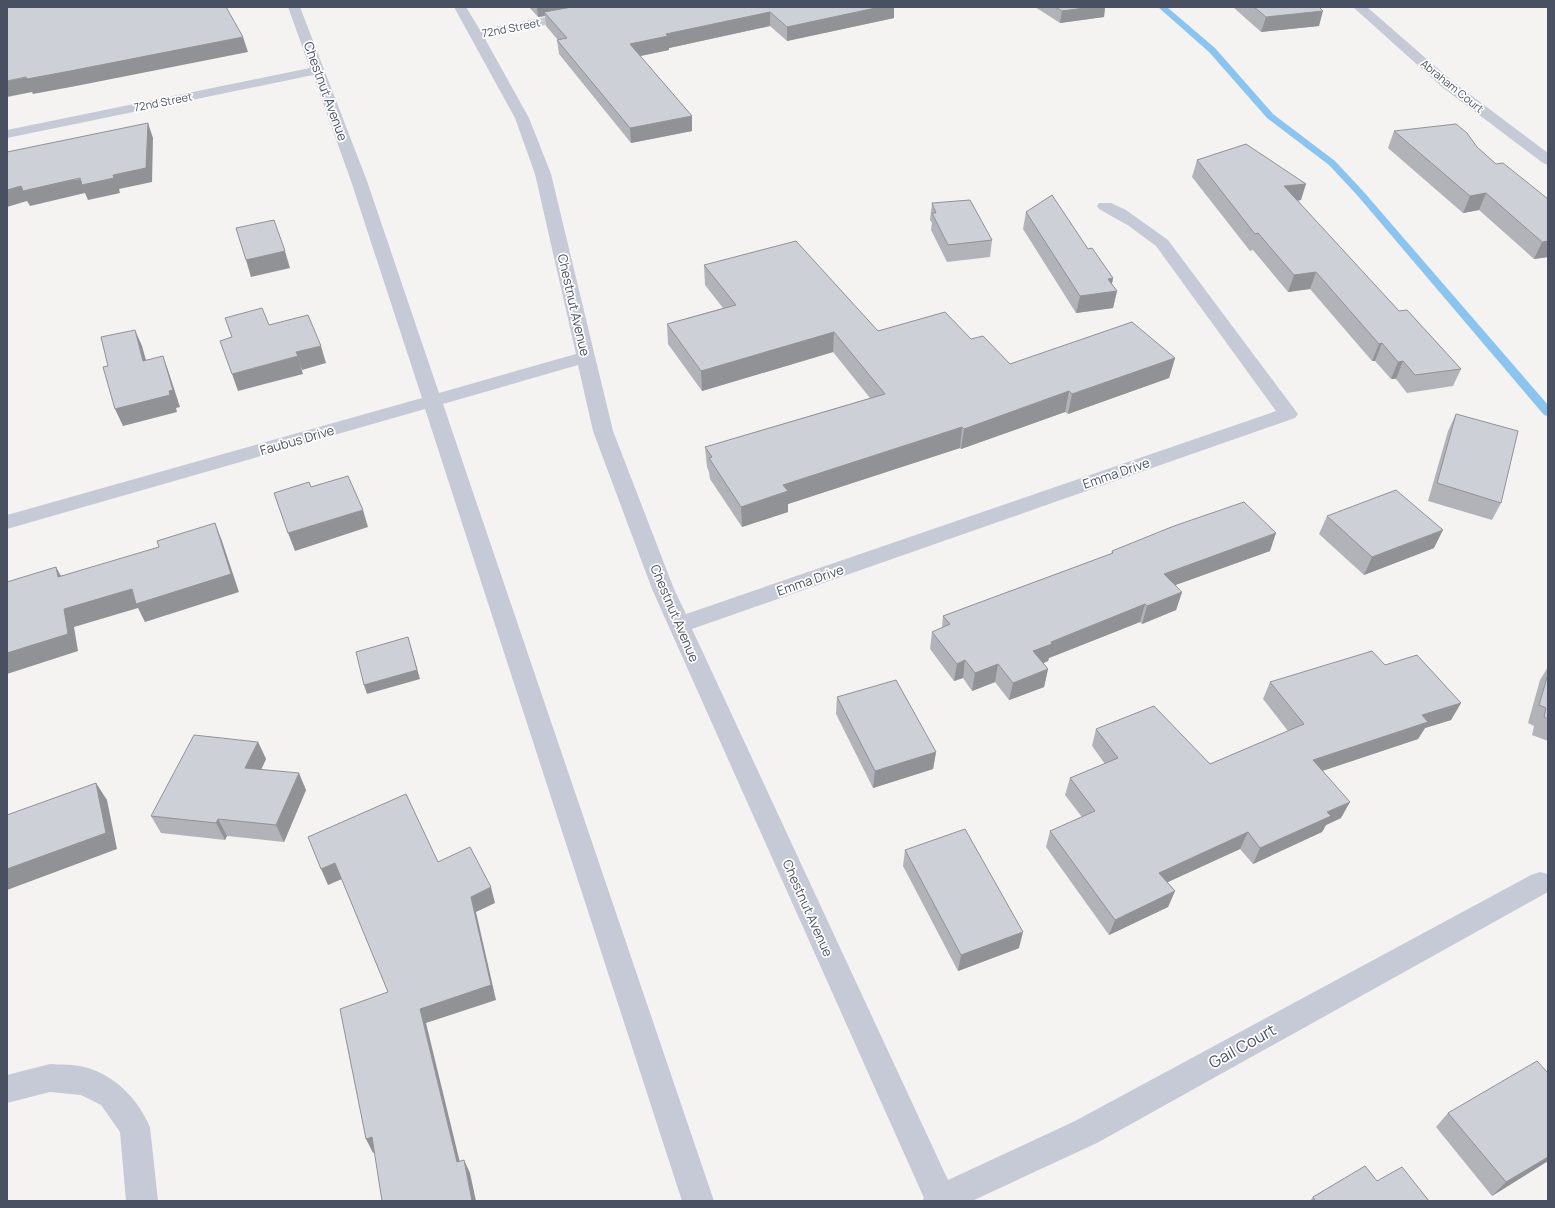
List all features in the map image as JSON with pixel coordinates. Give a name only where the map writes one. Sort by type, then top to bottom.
[{"type":"street","name":"Chestnut Avenue","points":[[294,7],[359,181],[698,1201]]},
{"type":"street","name":"Chestnut Avenue","points":[[460,7],[522,118],[543,174],[603,431],[663,589],[940,1201]]},
{"type":"street","name":"72nd Street","points":[[476,35],[616,7]]},
{"type":"street","name":"Abraham Court","points":[[1358,7],[1447,84],[1548,160]]},
{"type":"street","name":"72nd Street","points":[[7,134],[318,70]]},
{"type":"street","name":"Emma Drive","points":[[679,625],[1288,414],[1162,244],[1143,227],[1127,216],[1105,206]]},
{"type":"street","name":"Faubus Drive","points":[[7,522],[586,357]]},
{"type":"street","name":"Gail Court","points":[[940,1201],[1086,1132],[1540,883]]},
{"type":"street","points":[[7,1088],[50,1078],[84,1081],[111,1095],[135,1127],[142,1201]]},
{"type":"building","points":[[7,7],[226,7],[243,37],[70,71],[7,81]]},
{"type":"building","points":[[572,7],[880,7],[787,27],[770,12],[666,34],[668,36],[630,44],[692,116],[630,128],[557,40],[567,38],[544,12]]},
{"type":"building","points":[[1055,7],[1092,7],[1062,11]]},
{"type":"building","points":[[1254,7],[1319,7],[1323,11],[1266,17]]},
{"type":"building","points":[[148,123],[146,168],[113,175],[114,178],[82,185],[80,178],[23,191],[21,186],[7,190],[7,152]]},
{"type":"building","points":[[1456,124],[1467,133],[1477,147],[1496,164],[1503,163],[1548,199],[1548,241],[1542,242],[1486,193],[1470,196],[1394,131]]},
{"type":"building","points":[[1246,144],[1306,184],[1284,186],[1399,311],[1407,310],[1461,369],[1415,375],[1403,361],[1398,362],[1382,343],[1379,344],[1316,272],[1294,275],[1258,233],[1255,234],[1197,160]]},
{"type":"building","points":[[1052,195],[1088,249],[1092,248],[1113,278],[1108,279],[1117,291],[1080,296],[1026,212]]},
{"type":"building","points":[[970,200],[992,240],[948,245],[932,213],[936,213],[932,203]]},
{"type":"building","points":[[274,220],[285,251],[246,260],[236,228]]},
{"type":"building","points":[[796,241],[878,331],[945,312],[971,339],[983,336],[1010,364],[1132,322],[1175,358],[1072,394],[1069,391],[964,429],[962,427],[783,485],[788,491],[741,507],[709,458],[712,457],[705,447],[885,394],[834,332],[701,371],[667,324],[736,305],[704,265]]},
{"type":"building","points":[[262,308],[269,325],[308,315],[321,346],[296,352],[298,356],[232,374],[220,341],[232,337],[225,318]]},
{"type":"building","points":[[135,330],[143,361],[163,356],[173,390],[169,391],[170,395],[115,409],[103,367],[108,366],[101,337]]},
{"type":"building","points":[[1456,414],[1518,431],[1501,503],[1437,483]]},
{"type":"building","points":[[348,476],[363,510],[288,533],[274,493],[309,482],[311,487]]},
{"type":"building","points":[[1396,490],[1443,530],[1372,557],[1327,516]]},
{"type":"building","points":[[1244,502],[1276,533],[1164,574],[1182,592],[1147,606],[1145,604],[1051,642],[1052,644],[1033,651],[1048,669],[1013,683],[998,664],[975,673],[965,660],[957,664],[932,632],[950,624],[943,616],[1113,553],[1112,551],[1174,526]]},
{"type":"building","points":[[215,523],[231,574],[136,604],[132,589],[64,609],[68,634],[7,653],[7,582],[56,567],[58,577],[159,547],[157,541]]},
{"type":"building","points":[[408,637],[417,670],[364,685],[356,652]]},
{"type":"building","points":[[1372,651],[1385,665],[1417,655],[1461,703],[1422,715],[1428,722],[1313,760],[1350,802],[1327,812],[1331,816],[1260,848],[1248,832],[1159,873],[1175,891],[1115,920],[1050,831],[1095,811],[1070,778],[1118,758],[1096,729],[1154,706],[1210,764],[1304,724],[1270,682]]},
{"type":"building","points":[[1548,674],[1548,719],[1544,717],[1546,708],[1539,705]]},
{"type":"building","points":[[896,680],[936,752],[875,771],[837,697]]},
{"type":"building","points":[[194,735],[258,742],[245,768],[299,773],[276,825],[218,819],[216,823],[151,816]]},
{"type":"building","points":[[96,783],[106,833],[7,869],[7,815]]},
{"type":"building","points":[[406,794],[438,862],[470,847],[491,887],[471,897],[491,985],[420,1009],[457,1162],[464,1160],[472,1201],[382,1201],[372,1137],[366,1139],[340,1009],[388,992],[335,863],[321,869],[308,837]]},
{"type":"building","points":[[965,829],[1023,932],[961,955],[905,850]]},
{"type":"building","points":[[1537,1061],[1548,1073],[1548,1157],[1506,1182],[1448,1113]]},
{"type":"building","points":[[1365,1166],[1377,1181],[1402,1167],[1429,1201],[1315,1201],[1313,1197]]},
{"type":"waterway","points":[[1162,7],[1212,50],[1270,116],[1332,163],[1360,193],[1548,412]]}]
